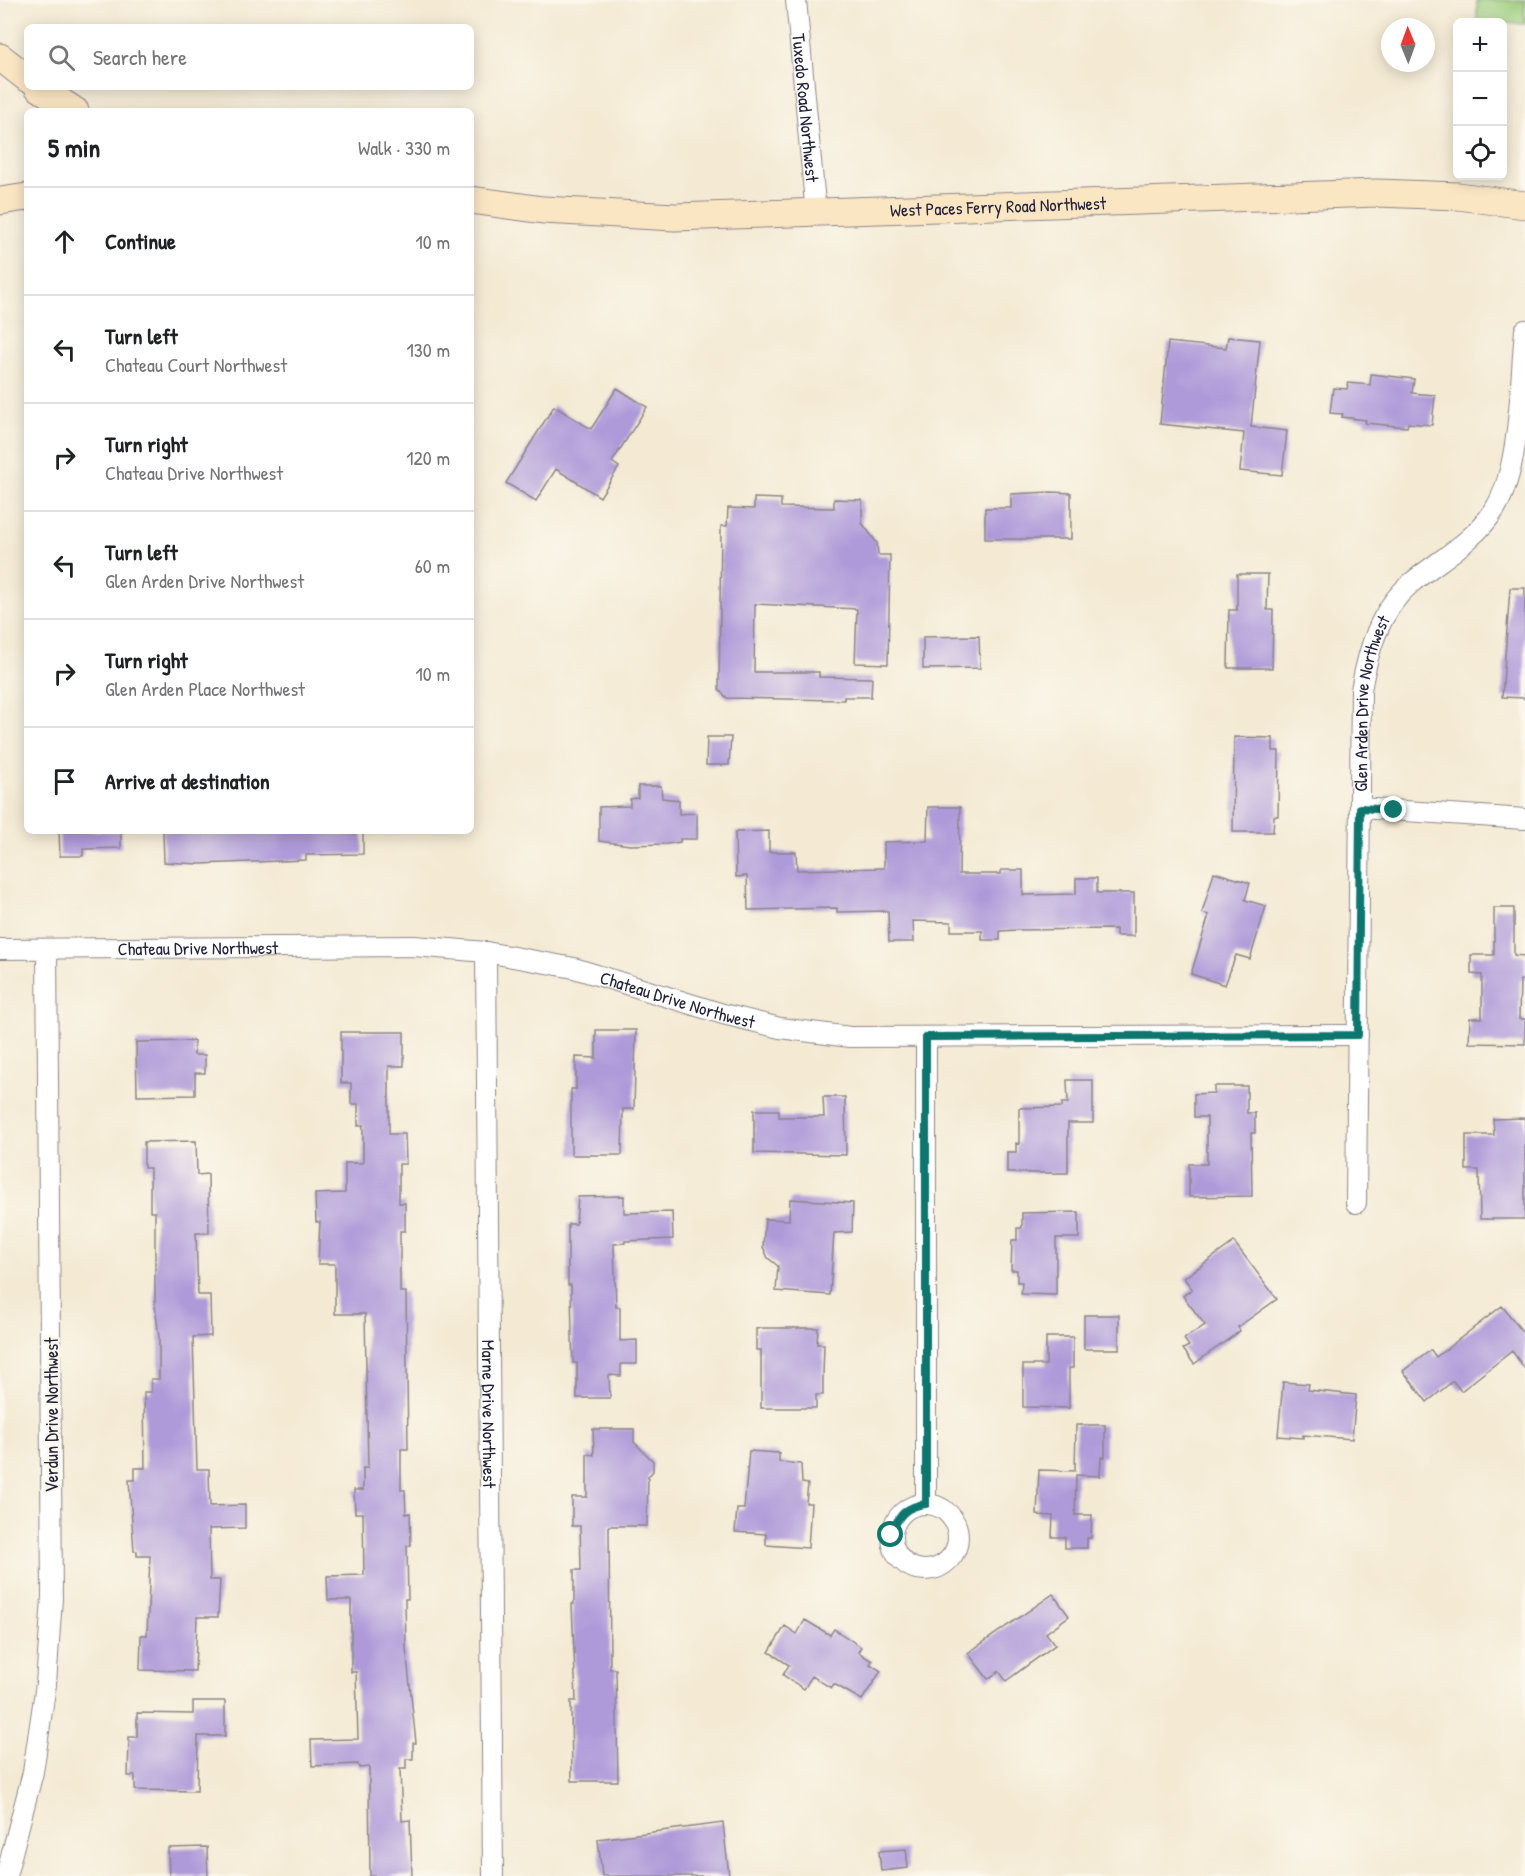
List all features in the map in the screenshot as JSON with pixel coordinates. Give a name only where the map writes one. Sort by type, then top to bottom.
[{"type":"main road","points":[[0,57],[24,76]]},
{"type":"main road","points":[[43,90],[70,108]]},
{"type":"main road","name":"West Paces Ferry Road Northwest","points":[[474,200],[543,210],[663,216],[816,214],[1377,193],[1458,196],[1525,205]]},
{"type":"main road","points":[[0,201],[24,197]]},
{"type":"street","name":"Tuxedo Road Northwest","points":[[796,0],[816,214]]},
{"type":"street","name":"Glen Arden Drive Northwest","points":[[1356,1203],[1361,690],[1366,658],[1375,634],[1390,607],[1403,593],[1480,530],[1496,507],[1507,481],[1512,456],[1525,330]]},
{"type":"street","points":[[1360,808],[1525,819]]},
{"type":"street","name":"Chateau Drive Northwest","points":[[0,949],[414,946],[486,952],[574,968],[723,1014],[780,1028],[850,1037],[1358,1035]]},
{"type":"street","name":"Verdun Drive Northwest","points":[[6,1876],[33,1772],[46,1684],[52,1598],[47,948]]},
{"type":"street","name":"Marne Drive Northwest","points":[[486,952],[493,1876]]},
{"type":"street","points":[[926,1037],[926,1504]]},
{"type":"green space","points":[[1477,0],[1525,0],[1525,24],[1507,23],[1507,18],[1477,18]]},
{"type":"building","points":[[1228,337],[1260,340],[1251,427],[1287,431],[1282,475],[1240,471],[1244,433],[1160,424],[1168,342],[1226,348]]},
{"type":"building","points":[[1371,374],[1414,379],[1412,393],[1435,395],[1432,425],[1408,423],[1407,427],[1365,423],[1366,420],[1330,413],[1333,388],[1347,389],[1348,383],[1370,385]]},
{"type":"building","points":[[617,388],[647,407],[612,462],[619,467],[600,497],[556,469],[536,501],[506,483],[554,406],[591,429]]},
{"type":"building","points":[[1071,493],[1071,539],[985,539],[985,508],[1011,508],[1011,494]]},
{"type":"building","points":[[754,498],[781,499],[781,507],[834,508],[834,499],[862,500],[862,523],[877,543],[878,555],[890,555],[888,664],[855,663],[857,609],[755,604],[754,672],[819,672],[819,677],[872,678],[871,697],[844,697],[844,700],[727,698],[719,690],[721,526],[727,526],[728,508],[754,509]]},
{"type":"building","points":[[1237,574],[1268,574],[1267,610],[1273,610],[1272,668],[1228,668],[1229,610],[1237,610]]},
{"type":"building","points":[[1510,588],[1525,588],[1525,698],[1502,697]]},
{"type":"building","points":[[979,636],[980,668],[923,669],[923,637]]},
{"type":"building","points":[[707,737],[731,737],[729,765],[706,765]]},
{"type":"building","points":[[1234,737],[1273,738],[1273,751],[1279,751],[1278,816],[1274,816],[1273,832],[1233,832]]},
{"type":"building","points":[[638,786],[661,786],[662,798],[679,800],[679,814],[697,813],[697,839],[680,839],[680,842],[666,844],[630,845],[599,841],[599,807],[630,806],[630,799],[638,798]]},
{"type":"building","points":[[928,807],[960,807],[959,874],[1001,874],[1001,870],[1023,870],[1023,895],[1076,894],[1076,878],[1097,878],[1097,893],[1134,893],[1134,936],[1116,936],[1116,929],[1017,930],[1000,931],[1000,940],[982,940],[982,931],[951,931],[951,922],[913,921],[914,942],[889,942],[888,911],[837,912],[837,908],[748,910],[747,876],[736,877],[735,832],[769,831],[769,852],[796,852],[797,870],[884,868],[884,842],[927,841]]},
{"type":"building","points":[[59,834],[121,834],[121,848],[83,849],[83,856],[60,856]]},
{"type":"building","points":[[163,834],[363,834],[363,854],[306,855],[306,860],[200,864],[164,862]]},
{"type":"building","points":[[1214,872],[1250,883],[1245,900],[1266,906],[1250,959],[1236,955],[1225,985],[1191,974],[1209,915],[1202,913]]},
{"type":"building","points":[[1494,908],[1514,908],[1514,955],[1525,956],[1525,980],[1520,980],[1519,1019],[1525,1019],[1525,1044],[1469,1043],[1470,1018],[1482,1018],[1482,975],[1471,974],[1471,955],[1494,955]]},
{"type":"building","points":[[596,1030],[636,1030],[634,1109],[623,1109],[622,1155],[571,1155],[571,1089],[576,1089],[576,1057],[596,1058]]},
{"type":"building","points":[[341,1032],[404,1032],[404,1066],[389,1066],[389,1134],[405,1134],[406,1164],[399,1164],[399,1203],[405,1203],[405,1231],[400,1231],[400,1292],[406,1292],[408,1449],[401,1449],[401,1490],[405,1490],[406,1514],[410,1513],[411,1546],[407,1546],[408,1599],[405,1599],[406,1648],[416,1743],[413,1743],[413,1759],[406,1759],[406,1769],[400,1769],[402,1821],[410,1820],[412,1876],[370,1876],[369,1767],[359,1768],[358,1764],[312,1766],[311,1740],[358,1739],[356,1672],[351,1672],[351,1600],[328,1600],[327,1576],[364,1575],[363,1513],[355,1513],[354,1490],[363,1490],[363,1468],[368,1468],[365,1314],[335,1314],[335,1264],[318,1264],[320,1222],[316,1222],[315,1194],[345,1193],[345,1163],[363,1163],[363,1125],[358,1126],[358,1104],[351,1104],[351,1083],[341,1083]]},
{"type":"building","points":[[194,1041],[194,1055],[205,1055],[205,1073],[195,1073],[195,1095],[137,1096],[136,1042]]},
{"type":"building","points":[[1067,1080],[1093,1080],[1093,1123],[1068,1123],[1068,1173],[1007,1173],[1007,1152],[1016,1152],[1016,1143],[1019,1144],[1019,1108],[1062,1107],[1062,1103],[1068,1103]]},
{"type":"building","points":[[1214,1086],[1247,1086],[1247,1113],[1255,1113],[1255,1133],[1251,1133],[1252,1196],[1189,1197],[1189,1164],[1207,1164],[1207,1117],[1194,1117],[1194,1094],[1214,1093]]},
{"type":"building","points":[[823,1097],[845,1097],[846,1155],[754,1153],[754,1110],[779,1110],[779,1117],[824,1117]]},
{"type":"building","points":[[1525,1118],[1525,1219],[1480,1219],[1479,1170],[1466,1170],[1466,1135],[1494,1135],[1493,1119]]},
{"type":"building","points":[[196,1141],[197,1175],[208,1174],[209,1233],[196,1233],[198,1295],[210,1295],[211,1336],[193,1337],[197,1469],[209,1469],[210,1506],[245,1505],[245,1528],[209,1529],[210,1580],[220,1580],[218,1617],[197,1617],[195,1671],[140,1670],[141,1635],[147,1635],[150,1556],[137,1556],[137,1551],[134,1551],[129,1480],[135,1480],[135,1468],[145,1468],[144,1392],[151,1392],[151,1379],[159,1379],[159,1337],[155,1306],[155,1212],[150,1212],[150,1168],[144,1168],[144,1142]]},
{"type":"building","points":[[624,1196],[624,1213],[672,1212],[673,1239],[625,1241],[625,1243],[614,1244],[616,1307],[620,1307],[620,1341],[637,1340],[637,1364],[621,1364],[621,1376],[609,1375],[610,1398],[577,1398],[577,1363],[573,1363],[571,1285],[568,1285],[568,1224],[576,1224],[578,1197]]},
{"type":"building","points":[[790,1199],[853,1203],[852,1232],[834,1233],[830,1295],[776,1291],[778,1266],[768,1258],[763,1247],[765,1219],[789,1220]]},
{"type":"building","points":[[1079,1212],[1079,1238],[1056,1238],[1056,1295],[1021,1294],[1022,1282],[1017,1282],[1017,1270],[1011,1270],[1012,1240],[1017,1240],[1017,1228],[1022,1228],[1022,1213]]},
{"type":"building","points":[[1234,1242],[1277,1299],[1238,1327],[1240,1331],[1194,1364],[1183,1349],[1189,1346],[1184,1339],[1205,1325],[1183,1296],[1192,1289],[1184,1278]]},
{"type":"building","points":[[1502,1306],[1525,1335],[1525,1369],[1512,1351],[1461,1391],[1453,1381],[1427,1402],[1403,1371],[1431,1350],[1436,1357]]},
{"type":"building","points":[[1084,1315],[1119,1315],[1119,1349],[1084,1349]]},
{"type":"building","points":[[818,1328],[817,1344],[824,1344],[823,1395],[816,1395],[816,1408],[761,1408],[761,1350],[756,1350],[756,1329]]},
{"type":"building","points":[[1046,1337],[1073,1337],[1073,1368],[1069,1368],[1069,1408],[1023,1407],[1023,1365],[1046,1365]]},
{"type":"building","points":[[1283,1382],[1309,1384],[1308,1390],[1356,1395],[1352,1439],[1303,1435],[1303,1438],[1278,1436]]},
{"type":"building","points":[[1076,1425],[1105,1425],[1105,1457],[1101,1457],[1100,1476],[1076,1475],[1075,1515],[1092,1515],[1091,1538],[1087,1538],[1087,1548],[1065,1548],[1065,1537],[1052,1537],[1053,1516],[1037,1515],[1039,1470],[1075,1471]]},
{"type":"building","points":[[593,1429],[634,1429],[634,1442],[653,1461],[653,1471],[648,1477],[647,1526],[609,1526],[610,1669],[616,1669],[618,1781],[572,1781],[571,1701],[576,1701],[572,1604],[574,1604],[574,1570],[581,1570],[580,1526],[572,1526],[572,1497],[587,1497],[587,1454],[594,1455]]},
{"type":"building","points":[[749,1451],[779,1453],[779,1462],[801,1464],[802,1483],[808,1484],[806,1503],[811,1503],[808,1548],[766,1545],[766,1534],[735,1532],[737,1509],[744,1509]]},
{"type":"building","points":[[1053,1594],[1069,1616],[1046,1633],[1055,1645],[1006,1681],[999,1671],[988,1679],[968,1653]]},
{"type":"building","points":[[805,1620],[830,1635],[834,1629],[861,1647],[858,1652],[872,1661],[870,1664],[881,1671],[862,1700],[834,1684],[831,1688],[812,1676],[804,1689],[783,1675],[789,1665],[769,1652],[785,1626],[797,1634]]},
{"type":"building","points":[[193,1701],[225,1701],[225,1736],[198,1736],[197,1791],[135,1790],[135,1776],[128,1776],[129,1737],[137,1737],[137,1713],[193,1714]]},
{"type":"building","points":[[723,1823],[729,1876],[602,1876],[598,1839]]},
{"type":"building","points":[[207,1847],[208,1876],[169,1876],[168,1848]]},
{"type":"building","points":[[906,1849],[908,1868],[881,1871],[879,1851]]},
{"type":"route","points":[[891,1535],[897,1516],[913,1505],[926,1504],[926,1037],[1358,1035],[1360,808],[1394,810]]}]
